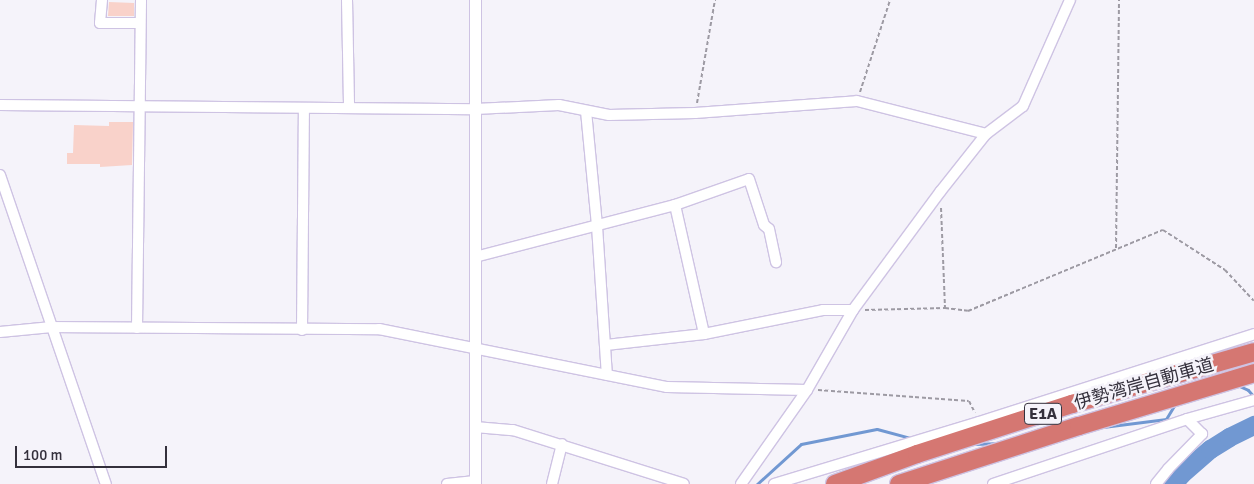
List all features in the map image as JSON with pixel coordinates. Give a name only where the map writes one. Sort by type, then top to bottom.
[{"type":"highway","name":"伊勢湾岸自動車道","points":[[836,484],[917,454],[1072,404],[1254,352]]},
{"type":"highway","name":"伊勢湾岸自動車道","points":[[899,484],[1079,426],[1254,373]]},
{"type":"street","points":[[102,0],[100,23],[140,23]]},
{"type":"street","points":[[137,328],[141,0]]},
{"type":"street","points":[[347,0],[349,108]]},
{"type":"street","points":[[447,484],[475,483],[475,0]]},
{"type":"street","points":[[741,484],[807,390],[853,310],[940,192],[986,134],[1023,106],[1070,0]]},
{"type":"street","points":[[0,105],[475,109],[559,105],[609,115],[695,112],[857,101],[986,134]]},
{"type":"street","points":[[302,330],[304,108]]},
{"type":"street","points":[[586,111],[597,226],[607,375]]},
{"type":"street","points":[[0,175],[106,484]]},
{"type":"street","points":[[475,257],[675,205],[748,179],[764,225],[769,229],[776,262]]},
{"type":"street","points":[[675,205],[704,334]]},
{"type":"street","points":[[606,345],[704,334],[823,310],[853,310]]},
{"type":"street","points":[[0,332],[52,327],[379,330],[667,386],[807,390]]},
{"type":"street","points":[[774,484],[979,422],[1254,334]]},
{"type":"street","points":[[993,484],[1187,419],[1254,400]]},
{"type":"street","points":[[1156,484],[1202,434],[1187,419]]},
{"type":"street","points":[[475,426],[513,430],[684,484]]},
{"type":"street","points":[[552,484],[562,444]]},
{"type":"path","points":[[695,112],[715,0]]},
{"type":"path","points":[[857,101],[890,0]]},
{"type":"path","points":[[1116,248],[1119,0]]},
{"type":"path","points":[[940,192],[945,308]]},
{"type":"path","points":[[853,310],[945,308],[968,311],[1163,230],[1225,270],[1254,301]]},
{"type":"path","points":[[807,390],[969,401],[979,422]]},
{"type":"building","points":[[109,2],[134,3],[134,16],[108,16]]},
{"type":"building","points":[[109,122],[133,122],[132,165],[100,167],[100,164],[67,164],[67,153],[73,153],[74,125],[109,126]]},
{"type":"waterway","points":[[1237,385],[1248,390],[1254,397]]},
{"type":"waterway","points":[[1103,427],[1166,419],[1175,404]]},
{"type":"waterway","points":[[1173,484],[1181,474],[1210,449],[1254,425]]},
{"type":"waterway","points":[[757,484],[801,444],[877,429],[914,439]]},
{"type":"waterway","points":[[975,444],[1001,443]]}]
